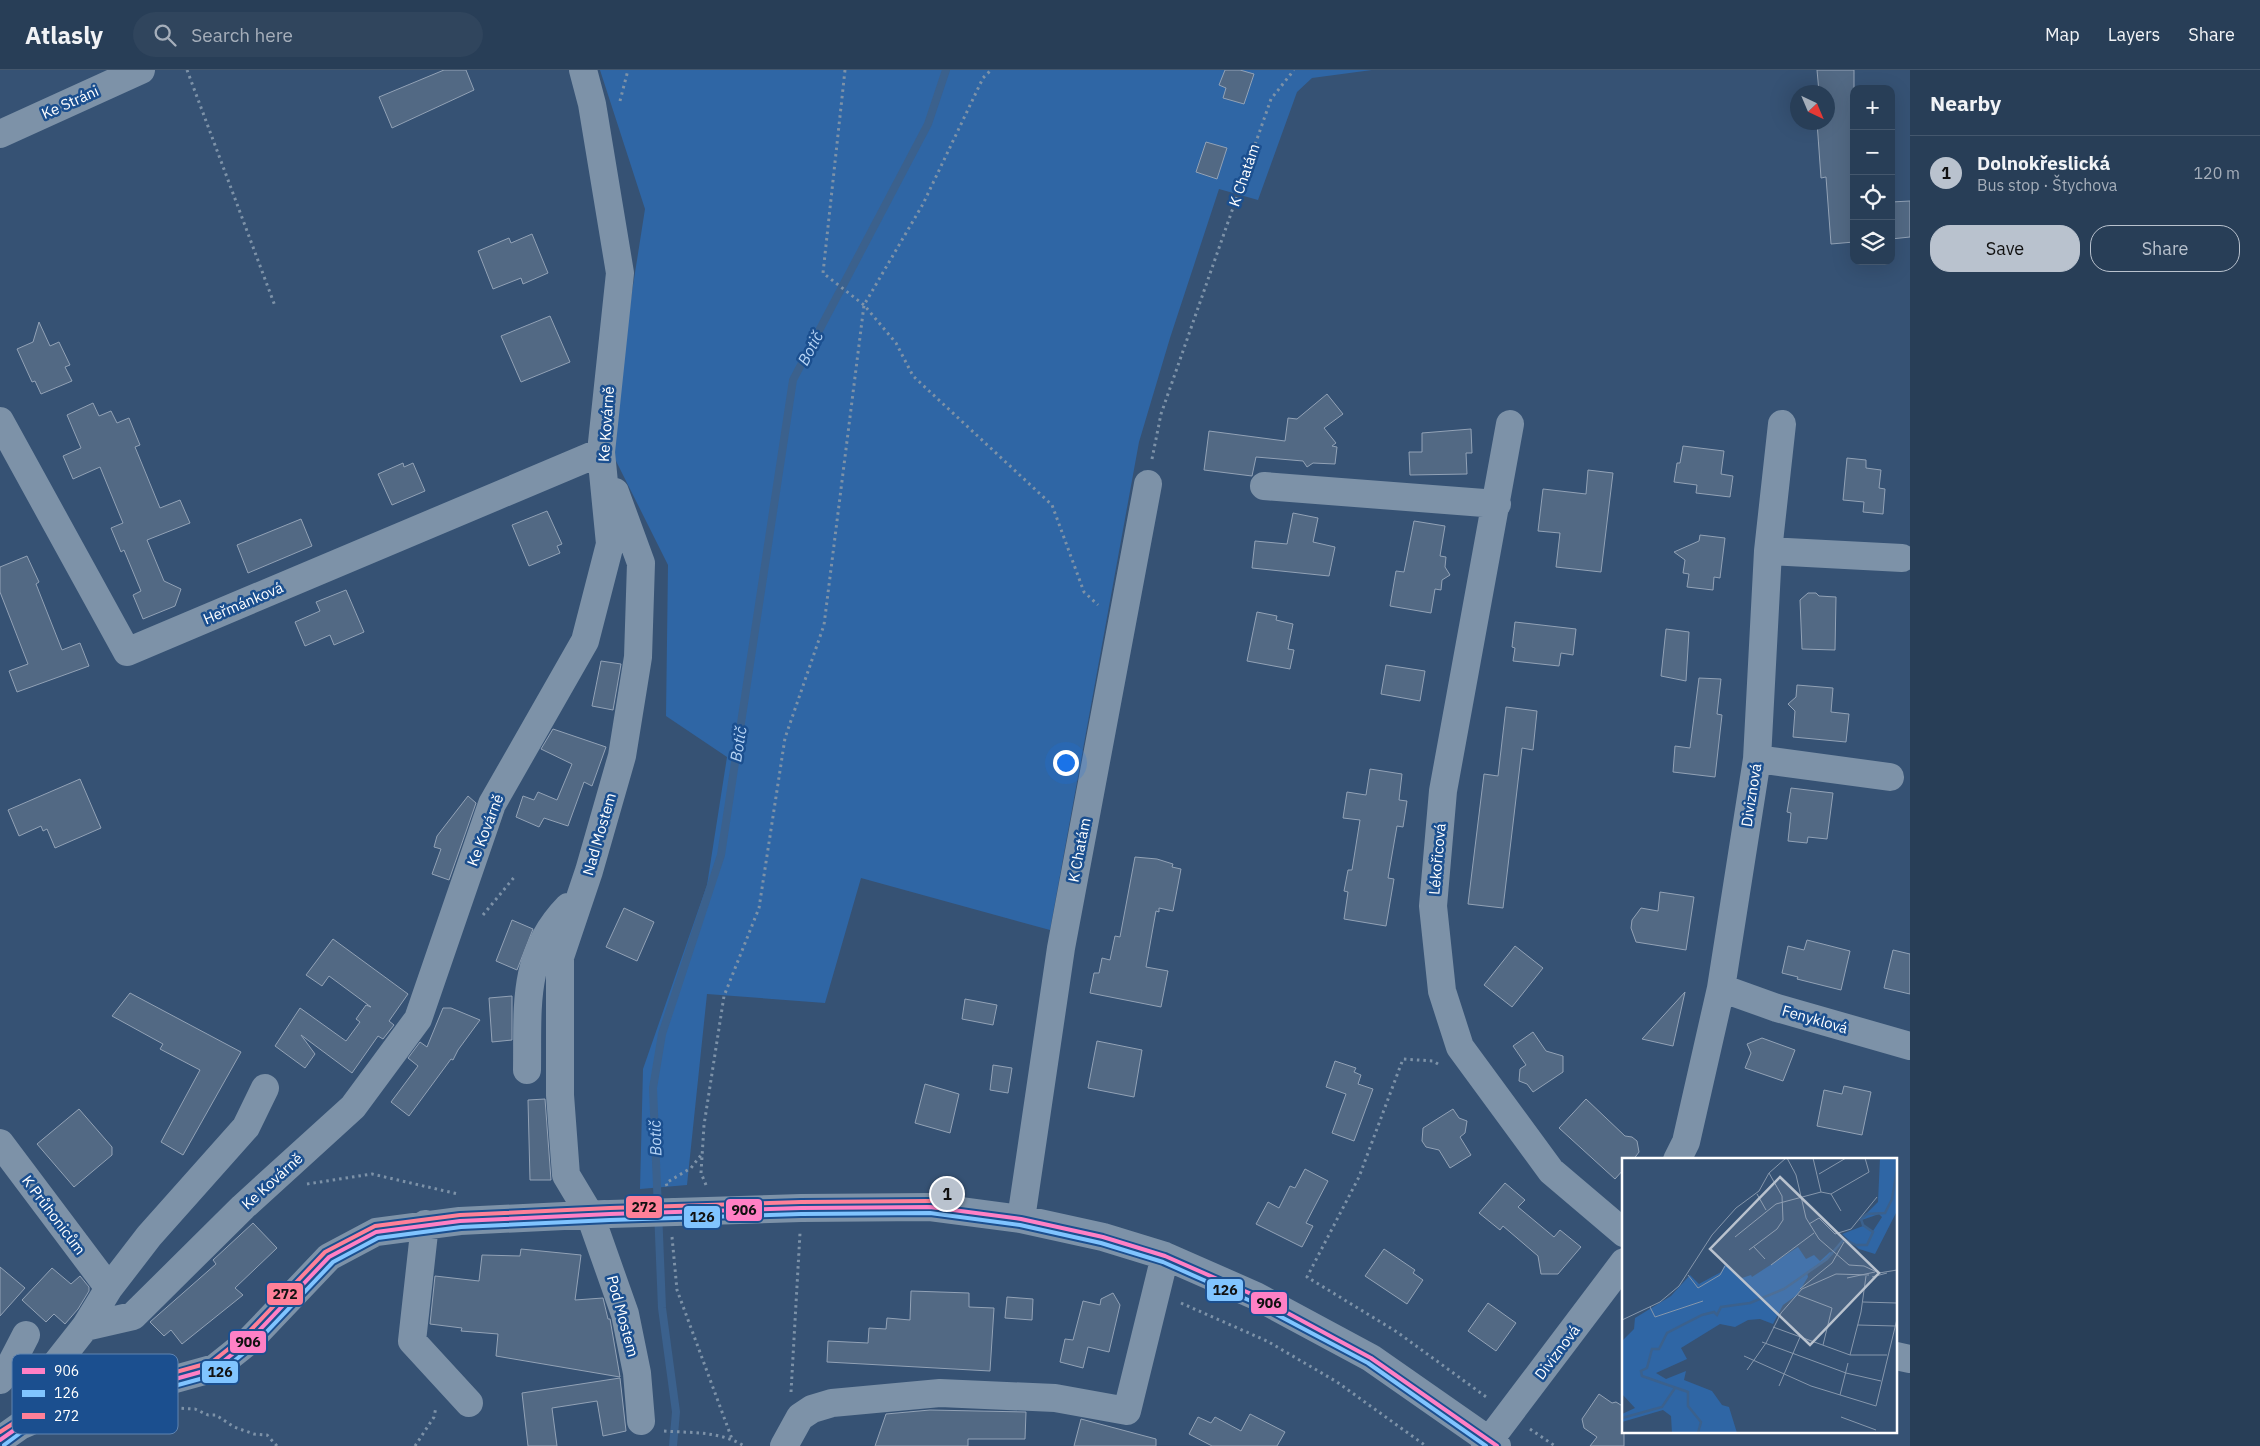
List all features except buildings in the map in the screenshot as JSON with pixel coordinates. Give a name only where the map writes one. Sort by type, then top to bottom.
[{"type":"street","name":"Ke Stráni","points":[[0,134],[140,70]]},
{"type":"street","name":"Ke Kovárně","points":[[85,1327],[133,1316],[243,1207],[353,1106],[418,1018],[492,804],[585,641],[610,544],[601,452],[620,273],[592,104],[584,70]]},
{"type":"street","name":"Heřmánková","points":[[0,421],[127,652],[601,452]]},
{"type":"street","name":"Lékořicová","points":[[1510,424],[1497,504],[1443,791],[1433,906],[1442,991],[1460,1047],[1551,1171],[1622,1231]]},
{"type":"street","name":"Diviznová","points":[[1678,1158],[1686,1142],[1721,988],[1757,759],[1768,551],[1782,424]]},
{"type":"street","name":"Nad Mostem","points":[[600,1214],[566,1175],[560,1095],[560,957],[622,756],[638,657],[641,563],[601,452]]},
{"type":"street","name":"K Chatám","points":[[1021,1219],[1061,948],[1148,484]]},
{"type":"street","points":[[1264,486],[1497,504]]},
{"type":"street","points":[[1768,551],[1902,558]]},
{"type":"street","points":[[1757,759],[1890,777]]},
{"type":"street","points":[[527,1070],[528,987],[535,958],[559,916],[581,894]]},
{"type":"street","name":"Fenyklová","points":[[1721,988],[1777,1008],[1910,1046]]},
{"type":"street","points":[[64,1354],[85,1327],[109,1288],[149,1236],[246,1127],[265,1088]]},
{"type":"street","name":"K Průhonicům","points":[[0,1143],[109,1288]]},
{"type":"street","points":[[178,1378],[215,1368],[250,1340],[329,1257],[376,1232],[425,1224],[600,1214],[801,1208],[930,1207],[1021,1219],[1102,1237],[1165,1256],[1256,1296],[1371,1358],[1490,1444]]},
{"type":"street","name":"Pod Mostem","points":[[600,1214],[651,1426]]},
{"type":"street","points":[[425,1224],[412,1341],[469,1404]]},
{"type":"street","points":[[786,1442],[800,1417],[812,1409],[832,1403],[940,1393],[1055,1398],[1128,1411],[1165,1256]]},
{"type":"street","name":"Diviznová","points":[[1490,1444],[1510,1414],[1622,1265]]},
{"type":"street","points":[[16,1354],[26,1335]]},
{"type":"street","points":[[0,1380],[12,1362]]},
{"type":"street","points":[[0,1440],[12,1432]]},
{"type":"path","points":[[187,70],[275,306]]},
{"type":"path","points":[[845,70],[823,273],[864,305],[896,343],[913,376],[1052,505],[1084,592],[1121,627]]},
{"type":"path","points":[[708,1191],[701,1173],[704,1125],[724,996],[759,908],[785,738],[824,625],[864,305],[923,204],[983,78],[991,70]]},
{"type":"path","name":"K Chatám","points":[[1148,484],[1161,414],[1270,100],[1294,70]]},
{"type":"path","points":[[1444,1067],[1433,1061],[1403,1059],[1359,1177],[1307,1277],[1397,1332],[1555,1446]]},
{"type":"path","points":[[702,1155],[691,1168],[666,1182],[671,1212],[677,1290],[732,1439]]},
{"type":"path","points":[[303,1185],[372,1174],[456,1192],[462,1196]]},
{"type":"path","points":[[786,1442],[800,1233]]},
{"type":"path","points":[[1173,1301],[1275,1346],[1337,1382],[1426,1446]]},
{"type":"path","points":[[415,1446],[434,1417],[443,1375]]},
{"type":"path","points":[[178,1409],[195,1409],[208,1415],[216,1415],[234,1427],[254,1434],[267,1435],[277,1446]]},
{"type":"path","points":[[651,1426],[690,1433],[718,1435],[732,1439],[744,1446]]},
{"type":"shaded area","points":[[600,70],[1372,70],[1312,78],[1297,92],[1258,200],[1219,189],[1170,338],[1139,442],[1050,930],[861,878],[825,1003],[707,994],[687,1185],[640,1189],[643,1069],[707,885],[727,757],[666,716],[668,565],[608,445],[645,209]]},
{"type":"waterway","name":"Botič","points":[[673,1446],[676,1412],[662,1308],[653,1088],[662,1034],[721,855],[793,380],[928,124],[946,70]]},
{"type":"transit line","name":"272","points":[[178,1371],[212,1362],[246,1335],[325,1252],[375,1226],[460,1215],[610,1208],[801,1202],[930,1201]]},
{"type":"transit line","name":"906","points":[[178,1378],[215,1368],[250,1340],[329,1257],[376,1232],[460,1221],[610,1214],[801,1208],[930,1207],[1021,1219],[1103,1237],[1165,1256],[1256,1296],[1371,1358],[1497,1446]]},
{"type":"transit line","name":"126","points":[[178,1385],[218,1374],[255,1344],[333,1262],[378,1238],[461,1227],[610,1220],[801,1214],[930,1213],[1020,1225],[1101,1243],[1163,1262],[1253,1302],[1368,1363],[1486,1446]]},
{"type":"transit line","name":"272","points":[[0,1432],[12,1424]]},
{"type":"transit line","name":"906","points":[[0,1440],[12,1432]]},
{"type":"transit line","name":"126","points":[[4,1445],[19,1434]]},
{"type":"place","name":"Dolnokřeslická","points":[[947,1194]]}]
